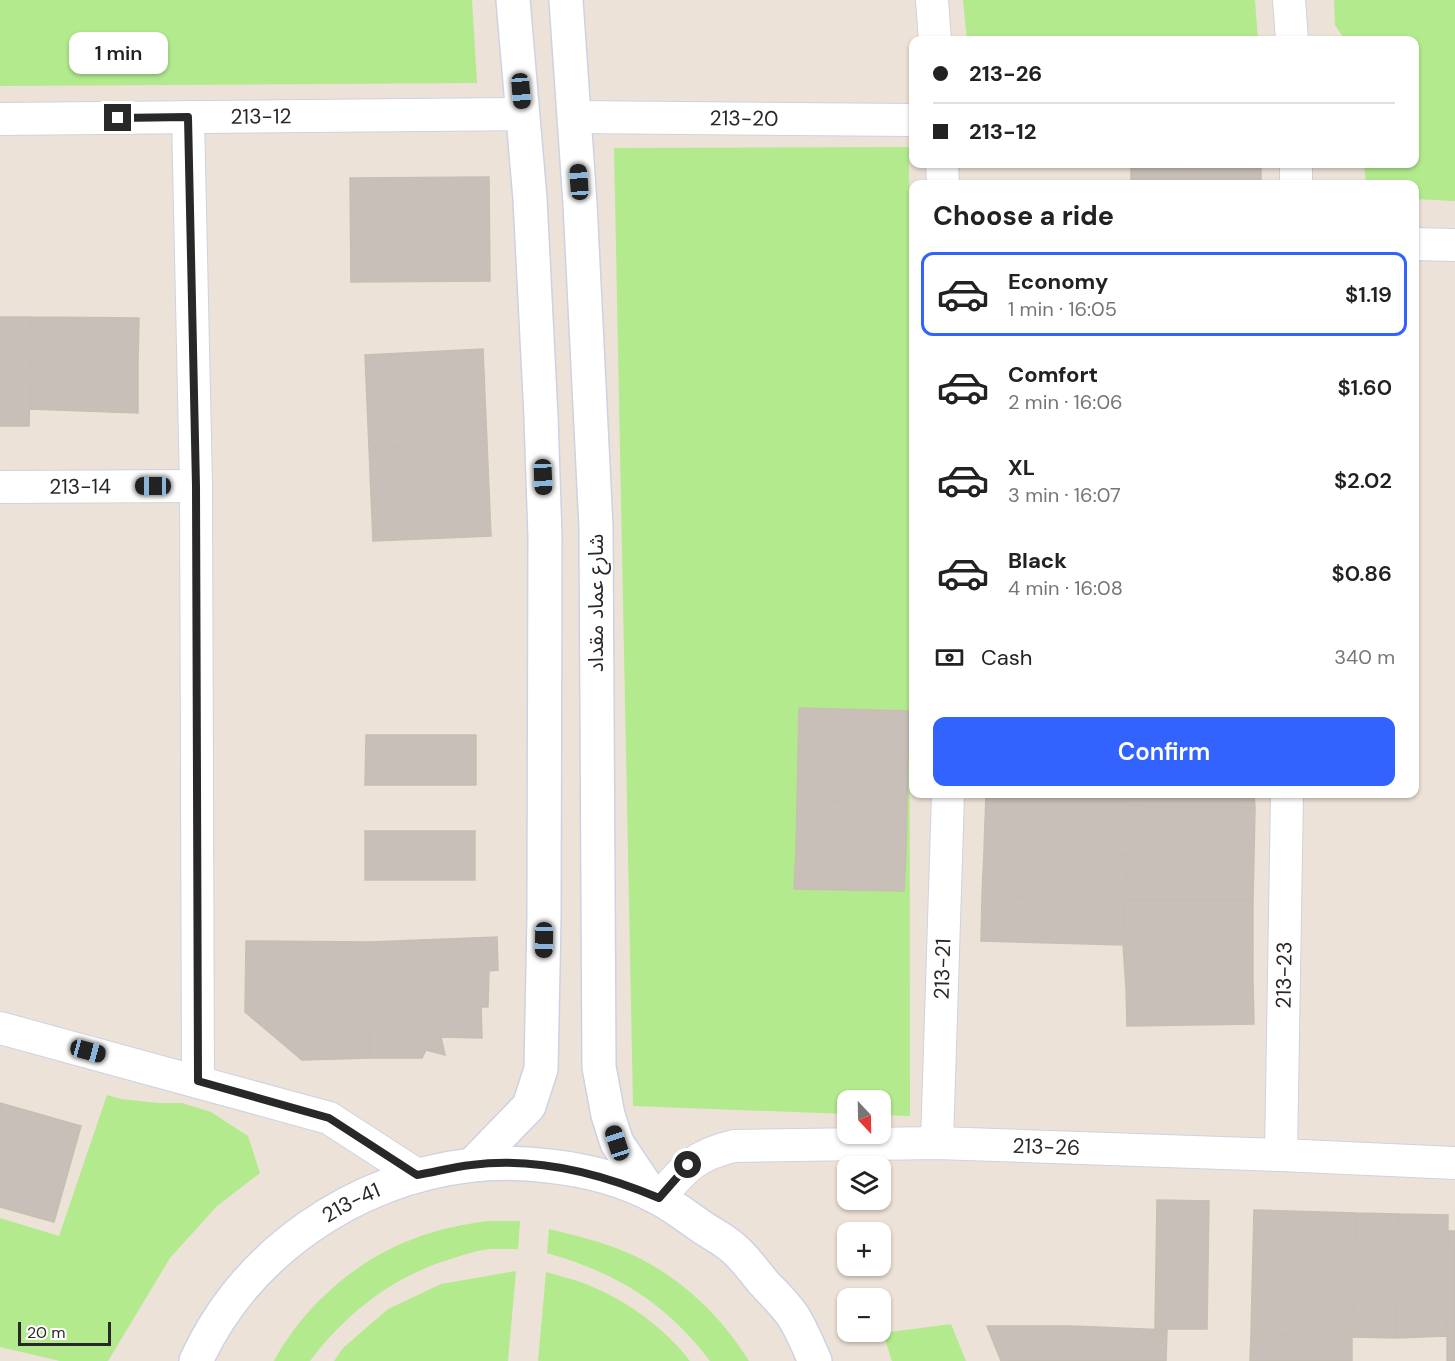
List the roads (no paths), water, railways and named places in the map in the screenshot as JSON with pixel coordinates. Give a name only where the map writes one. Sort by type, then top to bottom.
[{"type":"street","points":[[472,1165],[529,1106],[542,1070],[545,537],[531,222],[513,0]]},
{"type":"street","name":"شارع عماد مقداد","points":[[566,0],[580,204],[596,527],[599,1067],[608,1115],[617,1143],[655,1196]]},
{"type":"street","points":[[932,0],[934,36]]},
{"type":"street","points":[[1289,0],[1292,36]]},
{"type":"street","name":"213-12","points":[[0,119],[523,114]]},
{"type":"street","points":[[188,117],[196,486],[198,1081]]},
{"type":"street","name":"213-20","points":[[574,117],[909,120]]},
{"type":"street","points":[[1419,244],[1455,245]]},
{"type":"street","name":"213-14","points":[[0,487],[196,486]]},
{"type":"street","name":"213-21","points":[[937,1143],[948,798]]},
{"type":"street","name":"213-23","points":[[1281,1155],[1287,798]]},
{"type":"street","points":[[0,1028],[329,1118],[417,1175]]},
{"type":"street","name":"213-26","points":[[655,1196],[688,1165],[702,1156],[734,1146],[937,1143],[1455,1163]]},
{"type":"street","name":"213-41","points":[[196,1359],[224,1312],[254,1274],[289,1242],[328,1213],[371,1191],[417,1175],[472,1165],[502,1163],[563,1168],[623,1183],[655,1196],[734,1248],[793,1316],[815,1361]]}]
